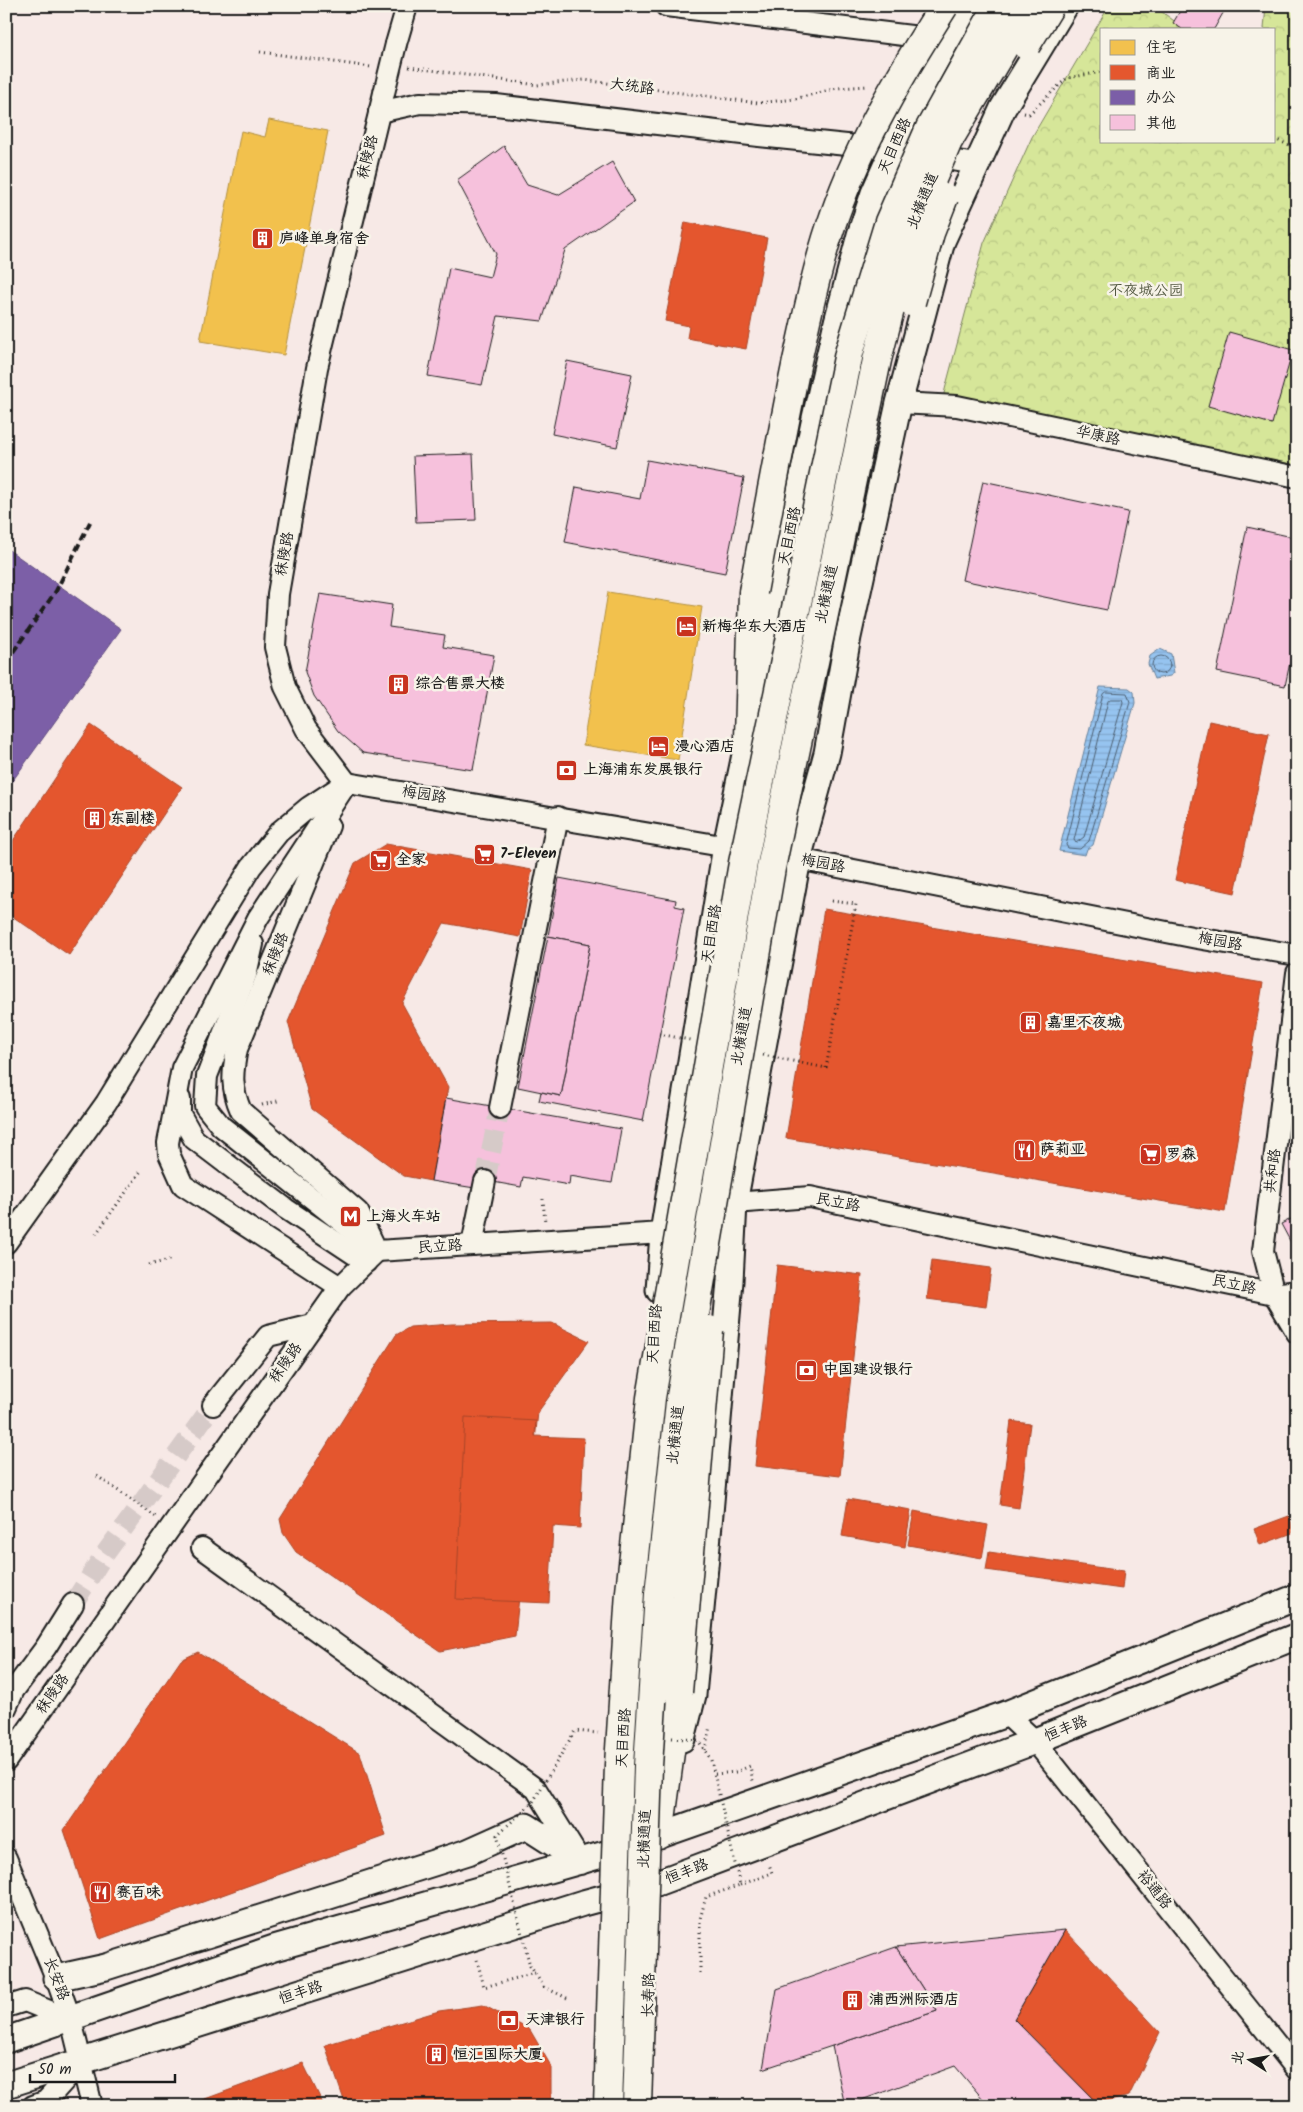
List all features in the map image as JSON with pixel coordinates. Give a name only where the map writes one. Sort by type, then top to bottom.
[{"type":"highway","points":[[749,738],[753,592],[782,431],[809,307],[835,214],[870,132],[910,60],[944,6]]},
{"type":"highway","points":[[889,222],[924,110],[945,62],[976,6]]},
{"type":"highway","name":"北横通道","points":[[608,2106],[619,1765],[630,1592],[651,1398],[745,853],[849,353],[889,222],[930,128],[998,6]]},
{"type":"highway","name":"北横通道","points":[[636,2106],[648,1766],[660,1594],[680,1402],[771,868],[877,360],[910,231],[948,141],[1028,6]]},
{"type":"highway","points":[[856,459],[894,362],[930,232],[958,162],[990,104],[1050,6]]},
{"type":"highway","points":[[659,1835],[678,1692],[701,1402],[725,1178],[732,1091]]},
{"type":"main road","name":"天目西路","points":[[607,1897],[619,1800],[663,1233],[726,846],[814,418],[860,235],[874,193],[920,89],[947,40],[970,6]]},
{"type":"main road","points":[[654,1884],[659,1835],[666,1694],[712,1252],[734,1203],[798,859],[826,753],[848,637],[899,403],[942,241],[975,164],[1003,108],[1065,6]]},
{"type":"main road","points":[[6,2040],[71,2020],[274,1948],[612,1852],[1006,1714],[1297,1598]]},
{"type":"main road","name":"恒丰路","points":[[6,2086],[472,1938],[654,1884],[1034,1741],[1297,1636]]},
{"type":"main road","points":[[56,1978],[106,1967],[468,1852],[526,1826],[581,1861]]},
{"type":"main road","name":"长寿路","points":[[646,2106],[649,1978],[654,1884]]},
{"type":"main road","points":[[598,2106],[601,1989],[607,1897]]},
{"type":"main road","points":[[207,1934],[221,1968]]},
{"type":"street","name":"秣陵路","points":[[10,1747],[340,1287],[372,1256],[358,1212],[242,1111],[234,1095],[232,1072],[237,1050],[347,783],[306,730],[285,687],[275,647],[277,603],[317,368],[379,112],[407,6]]},
{"type":"street","points":[[666,6],[947,40],[1036,56]]},
{"type":"street","points":[[379,112],[428,103],[496,104],[758,136],[893,149],[975,164]]},
{"type":"street","name":"华康路","points":[[899,403],[957,406],[1297,477]]},
{"type":"street","points":[[340,1287],[183,1185],[169,1154],[168,1143],[182,1068],[258,918],[347,783]]},
{"type":"street","points":[[6,1243],[106,1103],[251,867],[279,832],[309,807],[347,783]]},
{"type":"street","name":"梅园路","points":[[347,783],[798,859],[1188,936],[1297,955]]},
{"type":"street","points":[[500,1108],[558,818]]},
{"type":"street","points":[[258,918],[246,975],[207,1076],[205,1106],[221,1126],[372,1256]]},
{"type":"street","name":"共和路","points":[[1297,973],[1263,1251],[1274,1294],[1297,1333]]},
{"type":"street","points":[[179,1086],[180,1114],[194,1139],[286,1209],[372,1256]]},
{"type":"street","points":[[472,1245],[485,1181]]},
{"type":"street","name":"民立路","points":[[372,1256],[472,1245],[663,1233],[734,1203],[810,1197],[1274,1294],[1297,1291]]},
{"type":"street","points":[[213,1405],[268,1336],[313,1325]]},
{"type":"street","points":[[202,1548],[536,1789],[581,1861]]},
{"type":"street","points":[[6,1708],[14,1690],[46,1648],[73,1604]]},
{"type":"street","name":"裕通路","points":[[1006,1714],[1034,1741],[1297,2070]]},
{"type":"street","name":"长安路","points":[[6,1858],[56,1978],[71,2020],[92,2106]]},
{"type":"street","points":[[6,2007],[25,2001],[71,2020]]},
{"type":"street","points":[[39,2105],[81,2062]]},
{"type":"path","points":[[260,52],[373,67]]},
{"type":"path","name":"大统路","points":[[406,66],[538,85],[584,80],[758,103],[795,99],[837,88],[870,86]]},
{"type":"path","points":[[1003,108],[1029,114],[1067,78],[1100,72]]},
{"type":"path","points":[[1276,140],[1297,148]]},
{"type":"path","points":[[826,1068],[856,904],[831,901]]},
{"type":"path","points":[[96,1234],[141,1171]]},
{"type":"path","points":[[149,1265],[173,1259]]},
{"type":"path","points":[[97,1476],[147,1510]]},
{"type":"path","points":[[715,1774],[736,1772],[750,1766]]},
{"type":"path","points":[[533,1802],[497,1835],[530,1966],[544,1986],[567,1998]]},
{"type":"path","points":[[740,1885],[772,1873]]},
{"type":"path","points":[[472,1938],[484,1987],[535,1973]]},
{"type":"green space","name":"不夜城公园","points":[[1109,6],[1154,6],[1184,28],[1100,28],[1100,142],[1276,142],[1276,28],[1264,28],[1266,6],[1297,6],[1297,481],[943,397],[984,243],[1032,137]]},
{"type":"water","points":[[1160,649],[1171,654],[1174,673],[1170,676],[1154,679],[1148,664],[1150,656]]},
{"type":"water","points":[[1100,687],[1129,688],[1134,692],[1135,703],[1093,845],[1087,849],[1085,855],[1059,851]]},
{"type":"building: 住宅","name":"庐峰单身宿舍","points":[[269,120],[328,131],[284,355],[200,341],[241,131],[265,137]]},
{"type":"building: 住宅","points":[[608,592],[702,607],[678,760],[583,745]]},
{"type":"building: 商业","points":[[685,222],[767,238],[746,349],[687,338],[689,326],[665,321]]},
{"type":"building: 商业","points":[[1209,721],[1269,734],[1235,893],[1175,880]]},
{"type":"building: 商业","name":"东副楼","points":[[91,725],[182,787],[69,955],[6,912],[6,851]]},
{"type":"building: 商业","points":[[386,844],[532,870],[520,937],[444,923],[402,1003],[448,1087],[431,1181],[404,1176],[312,1109],[288,1022],[355,863]]},
{"type":"building: 商业","name":"嘉里不夜城","points":[[824,909],[1263,983],[1225,1212],[786,1138]]},
{"type":"building: 商业","points":[[932,1260],[991,1268],[986,1307],[927,1299]]},
{"type":"building: 商业","points":[[777,1265],[862,1275],[840,1476],[755,1466]]},
{"type":"building: 商业","points":[[552,1323],[589,1341],[538,1412],[515,1636],[440,1651],[296,1552],[283,1533],[280,1519],[396,1335],[410,1327],[452,1324]]},
{"type":"building: 商业","points":[[465,1417],[536,1421],[535,1436],[584,1438],[580,1528],[553,1526],[549,1603],[456,1599]]},
{"type":"building: 商业","points":[[1011,1421],[1030,1424],[1019,1508],[1000,1505]]},
{"type":"building: 商业","points":[[848,1499],[911,1510],[905,1547],[842,1536]]},
{"type":"building: 商业","points":[[914,1511],[988,1525],[982,1558],[908,1545]]},
{"type":"building: 商业","points":[[1289,1516],[1295,1532],[1260,1545],[1254,1529]]},
{"type":"building: 商业","points":[[989,1552],[1124,1571],[1122,1589],[986,1570]]},
{"type":"building: 商业","points":[[198,1652],[360,1753],[386,1836],[100,1939],[64,1830],[181,1660]]},
{"type":"building: 商业","points":[[1065,1930],[1160,2032],[1129,2096],[1098,2104],[1014,2019]]},
{"type":"building: 商业","name":"恒汇国际大厦","points":[[483,2005],[530,2030],[551,2066],[551,2106],[346,2106],[325,2045],[439,2011]]},
{"type":"building: 商业","points":[[303,2063],[324,2106],[186,2106]]},
{"type":"building: 办公","points":[[6,548],[121,629],[6,790]]},
{"type":"building: 其他","points":[[1183,6],[1227,6],[1215,28],[1180,28],[1173,23]]},
{"type":"building: 其他","points":[[504,146],[527,185],[558,195],[612,162],[634,202],[565,250],[542,321],[498,316],[482,385],[428,376],[449,268],[490,277],[496,254],[457,180]]},
{"type":"building: 其他","points":[[1229,332],[1293,350],[1272,424],[1208,406]]},
{"type":"building: 其他","points":[[567,361],[632,374],[617,447],[552,434]]},
{"type":"building: 其他","points":[[473,454],[476,520],[416,522],[413,456]]},
{"type":"building: 其他","points":[[647,460],[744,478],[725,573],[565,542],[576,487],[640,499]]},
{"type":"building: 其他","points":[[983,481],[1128,512],[1107,610],[962,580]]},
{"type":"building: 其他","points":[[1247,527],[1297,538],[1297,630],[1285,686],[1217,672]]},
{"type":"building: 其他","name":"综合售票大楼","points":[[320,594],[392,605],[389,627],[445,635],[443,647],[494,655],[473,770],[363,753],[338,731],[314,696],[305,672]]},
{"type":"building: 其他","points":[[559,878],[676,900],[675,906],[684,908],[643,1121],[539,1101],[541,1092],[561,1096],[590,944],[548,936]]},
{"type":"building: 其他","points":[[548,936],[590,944],[561,1096],[518,1087]]},
{"type":"building: 其他","points":[[446,1098],[621,1129],[612,1183],[570,1176],[569,1185],[523,1177],[521,1187],[482,1180],[481,1189],[431,1181]]},
{"type":"building: 其他","points":[[1297,1216],[1297,1254],[1281,1224]]},
{"type":"building: 其他","points":[[1065,1930],[1014,2019],[1098,2104],[1097,2106],[989,2106],[955,2066],[845,2106],[832,2046],[937,2011],[896,1947]]},
{"type":"building: 其他","name":"浦西洲际酒店","points":[[896,1947],[937,2011],[763,2069],[777,1989]]},
{"type":"tunnel","points":[[485,1181],[500,1108]]},
{"type":"tunnel","points":[[73,1604],[102,1558],[213,1405]]},
{"type":"railway","points":[[6,662],[56,591],[91,520]]},
{"type":"place","name":"庐峰单身宿舍","points":[[263,239]]},
{"type":"place","name":"新梅华东大酒店","points":[[686,627]]},
{"type":"place","name":"综合售票大楼","points":[[399,684]]},
{"type":"place","name":"漫心酒店","points":[[659,747]]},
{"type":"place","name":"上海浦东发展银行","points":[[567,770]]},
{"type":"place","name":"东副楼","points":[[94,819]]},
{"type":"place","name":"7-Eleven","points":[[484,854]]},
{"type":"place","name":"全家","points":[[380,860]]},
{"type":"place","name":"嘉里不夜城","points":[[1031,1023]]},
{"type":"place","name":"萨莉亚","points":[[1024,1150]]},
{"type":"place","name":"罗森","points":[[1150,1155]]},
{"type":"place","name":"上海火车站","points":[[350,1217]]},
{"type":"place","name":"中国建设银行","points":[[807,1370]]},
{"type":"place","name":"赛百味","points":[[100,1893]]},
{"type":"place","name":"浦西洲际酒店","points":[[853,2000]]},
{"type":"place","name":"天津银行","points":[[509,2020]]},
{"type":"place","name":"恒汇国际大厦","points":[[437,2055]]}]
